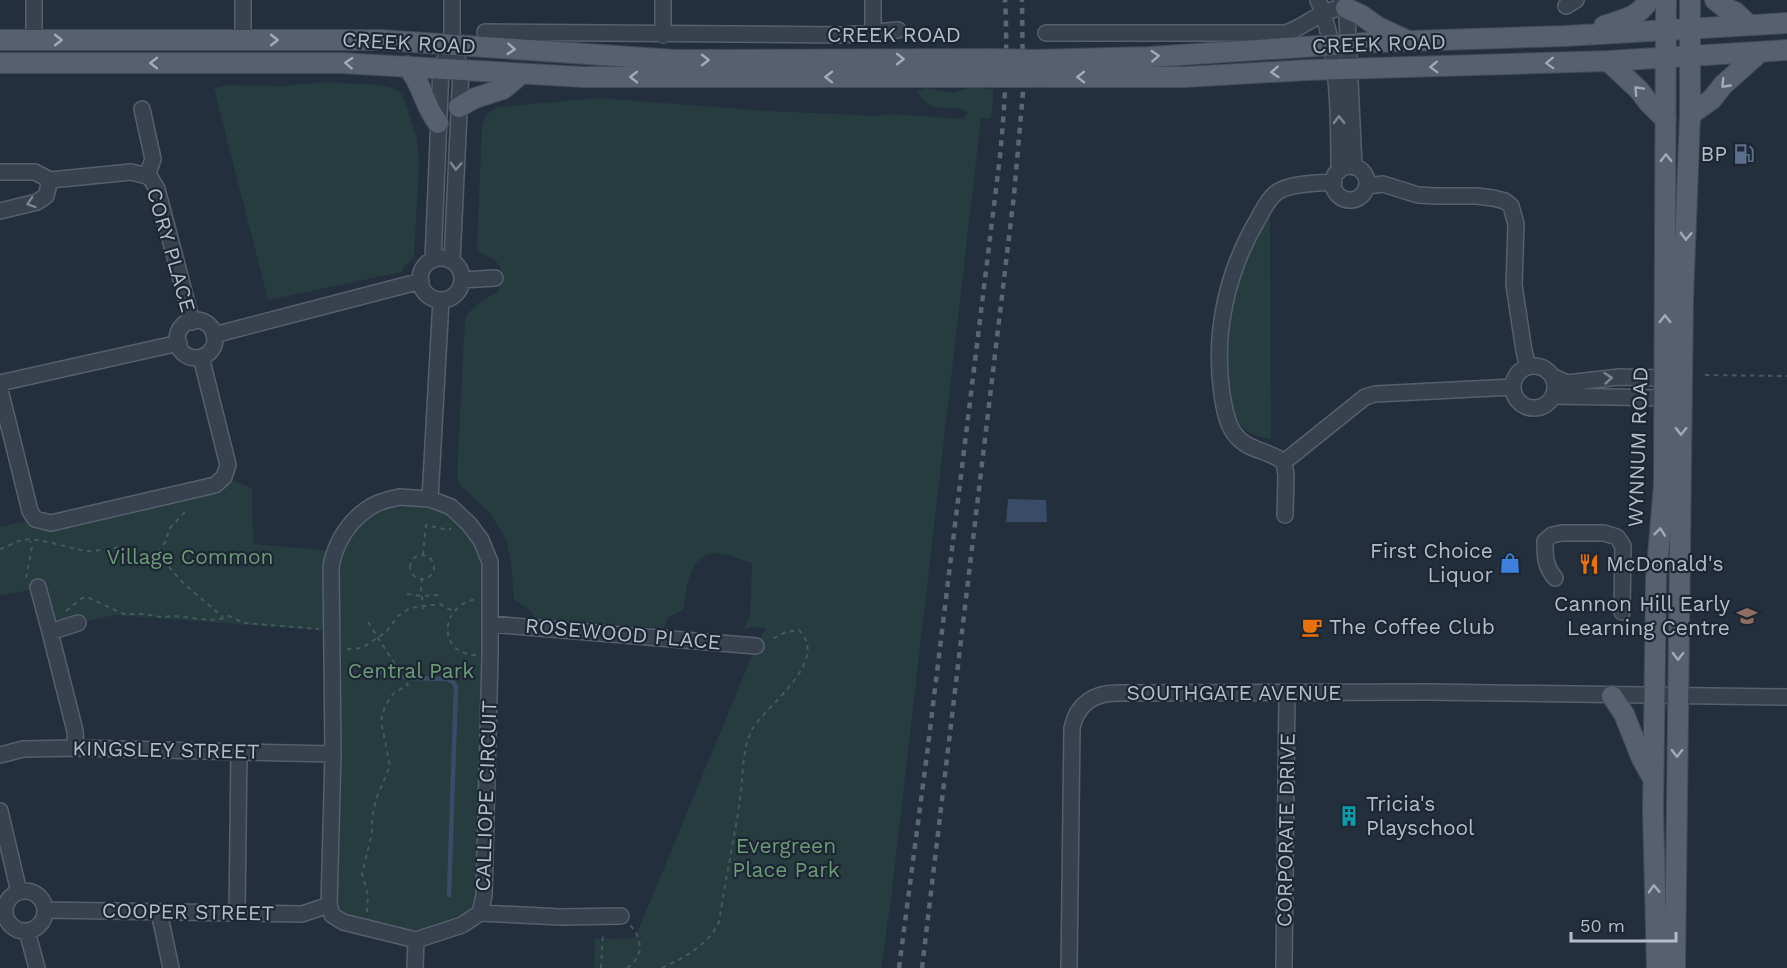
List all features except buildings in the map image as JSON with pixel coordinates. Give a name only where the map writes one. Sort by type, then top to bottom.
[{"type":"main road","points":[[1583,36],[1638,14],[1649,0]]},
{"type":"main road","name":"WYNNUM ROAD","points":[[1657,968],[1653,779],[1656,579],[1663,504],[1665,398],[1666,0]]},
{"type":"main road","name":"WYNNUM ROAD","points":[[1675,968],[1683,299],[1690,115],[1690,0]]},
{"type":"main road","points":[[1715,0],[1735,12],[1748,24]]},
{"type":"main road","points":[[1343,4],[1408,42]]},
{"type":"main road","name":"CREEK ROAD","points":[[1033,68],[1149,57],[1340,45],[1583,36],[1787,23]]},
{"type":"main road","name":"CREEK ROAD","points":[[0,39],[382,40],[675,60],[993,68]]},
{"type":"main road","name":"CREEK ROAD","points":[[0,63],[341,63],[583,77],[1033,68],[1185,77],[1342,69],[1608,61],[1787,50]]},
{"type":"main road","points":[[1690,115],[1712,99],[1723,85],[1760,52]]},
{"type":"main road","points":[[1608,61],[1666,120]]},
{"type":"main road","points":[[407,66],[419,81],[428,110],[438,123]]},
{"type":"main road","points":[[459,107],[475,98],[502,89],[520,74]]},
{"type":"main road","points":[[1612,696],[1624,714],[1642,759],[1653,779]]},
{"type":"street","points":[[34,0],[34,39]]},
{"type":"street","points":[[243,0],[243,40]]},
{"type":"street","points":[[452,0],[452,44],[461,70],[452,261]]},
{"type":"street","points":[[663,0],[663,34]]},
{"type":"street","points":[[873,0],[873,33]]},
{"type":"street","points":[[1285,515],[1284,462],[1276,455],[1254,449],[1234,433],[1225,410],[1220,376],[1219,342],[1232,273],[1241,250],[1268,201],[1278,191],[1342,173],[1365,176],[1367,186],[1361,196],[1351,200],[1341,197],[1334,188],[1342,173],[1338,108],[1342,69],[1340,45],[1343,4]]},
{"type":"street","name":"CREEK ROAD","points":[[1046,33],[1277,33],[1299,28],[1320,6],[1333,8],[1343,4]]},
{"type":"street","points":[[1320,6],[1340,45]]},
{"type":"street","name":"CREEK ROAD","points":[[484,32],[873,33],[898,30]]},
{"type":"street","points":[[433,260],[441,68],[452,44]]},
{"type":"street","name":"CORY PLACE","points":[[142,110],[153,159],[147,176],[157,189],[192,322]]},
{"type":"street","points":[[0,172],[35,172],[50,180],[131,172],[147,176]]},
{"type":"street","points":[[0,211],[38,202],[46,196],[50,180]]},
{"type":"street","points":[[1367,186],[1383,184],[1427,196],[1493,198],[1505,201],[1511,206],[1516,224],[1514,285],[1528,367]]},
{"type":"street","points":[[433,260],[452,261],[459,269],[461,286],[454,296],[441,300],[425,292],[421,281],[424,268],[433,260]]},
{"type":"street","points":[[462,280],[495,278]]},
{"type":"street","points":[[214,335],[421,281]]},
{"type":"street","points":[[430,500],[441,300]]},
{"type":"street","points":[[192,322],[204,322],[212,329],[214,346],[207,355],[195,358],[184,354],[179,343],[179,332],[186,323],[192,322]]},
{"type":"street","points":[[0,383],[179,343]]},
{"type":"street","points":[[0,390],[30,511],[35,519],[51,524],[215,485],[224,477],[228,465],[201,357]]},
{"type":"street","points":[[1552,376],[1556,389],[1554,396],[1544,407],[1530,408],[1517,401],[1513,387],[1517,374],[1528,367],[1542,367],[1552,376],[1567,383],[1619,377],[1665,378]]},
{"type":"street","points":[[1284,462],[1365,397],[1375,394],[1513,387]]},
{"type":"street","points":[[1554,396],[1665,398]]},
{"type":"street","name":"CALLIOPE CIRCUIT","points":[[329,906],[333,754],[331,566],[334,551],[342,535],[353,521],[373,505],[399,497],[430,500],[451,507],[469,524],[481,540],[490,562],[484,896],[480,913],[462,925],[416,940]]},
{"type":"street","points":[[1555,578],[1547,569],[1545,562],[1545,541],[1552,535],[1604,533],[1617,537],[1623,546],[1622,612]]},
{"type":"street","points":[[38,587],[75,731],[76,748]]},
{"type":"street","points":[[50,632],[78,623]]},
{"type":"street","name":"ROSEWOOD PLACE","points":[[490,624],[756,646]]},
{"type":"street","name":"SOUTHGATE AVENUE","points":[[1069,968],[1072,735],[1076,716],[1083,705],[1098,695],[1110,693],[1427,692],[1787,697]]},
{"type":"street","name":"CORPORATE DRIVE","points":[[1284,968],[1287,693]]},
{"type":"street","name":"KINGSLEY STREET","points":[[0,755],[22,749],[76,748],[333,754]]},
{"type":"street","points":[[237,913],[239,751]]},
{"type":"street","points":[[0,811],[19,892]]},
{"type":"street","points":[[26,891],[36,894],[41,899],[45,910],[40,924],[27,931],[12,925],[3,913],[8,901],[19,892],[26,891]]},
{"type":"street","points":[[329,906],[332,915],[344,922],[416,940],[415,968]]},
{"type":"street","name":"COOPER STREET","points":[[45,910],[302,914],[329,906]]},
{"type":"street","points":[[159,912],[171,968]]},
{"type":"street","points":[[480,913],[561,917],[621,916]]},
{"type":"street","points":[[27,931],[37,968]]},
{"type":"path","points":[[1705,375],[1787,376]]},
{"type":"path","points":[[157,554],[166,541],[169,529],[184,513],[183,493]]},
{"type":"path","points":[[423,555],[426,525],[449,530],[454,523]]},
{"type":"path","points":[[0,549],[22,540],[62,544],[86,551],[121,547],[144,554],[157,554],[183,583],[223,617]]},
{"type":"path","points":[[30,541],[32,547],[27,582],[32,590],[38,587]]},
{"type":"path","points":[[423,555],[432,558],[436,566],[432,575],[422,578],[413,575],[409,567],[413,558],[423,555]]},
{"type":"path","points":[[422,578],[424,614]]},
{"type":"path","points":[[407,594],[439,595]]},
{"type":"path","points":[[50,632],[56,620],[82,598],[89,598],[124,614],[218,620],[230,616],[244,623],[324,630]]},
{"type":"path","points":[[482,599],[467,601],[453,611],[448,629],[451,642],[459,651],[467,655],[490,656]]},
{"type":"path","points":[[346,640],[347,649],[362,648],[386,632],[398,616],[410,608],[440,604],[453,611]]},
{"type":"path","points":[[368,622],[408,685],[394,693],[385,706],[381,721],[390,766],[376,799],[372,833],[362,874],[368,894],[368,913],[383,916],[380,931]]},
{"type":"path","points":[[662,968],[691,953],[715,930],[719,922],[740,799],[747,741],[752,729],[800,676],[806,661],[806,641],[799,630],[786,632],[756,646]]},
{"type":"path","points":[[621,916],[637,933],[641,946],[638,958],[627,968]]},
{"type":"path","points":[[601,968],[603,933]]},
{"type":"green space","points":[[324,82],[379,85],[396,89],[403,96],[417,139],[419,165],[414,257],[402,269],[402,272],[268,300],[214,88],[228,85],[282,86]]},
{"type":"green space","name":"Evergreen Place Park","points":[[974,87],[994,90],[991,118],[981,118],[891,899],[881,968],[594,968],[595,939],[635,938],[756,646],[766,628],[744,629],[750,616],[752,563],[720,553],[706,555],[699,559],[690,574],[683,610],[668,617],[664,628],[534,620],[532,612],[514,599],[511,562],[506,539],[489,512],[460,485],[457,474],[465,319],[484,299],[499,291],[501,279],[501,269],[498,264],[477,248],[482,126],[486,116],[499,107],[598,98],[768,111],[879,116],[890,114],[963,119],[968,112],[954,108],[935,107],[923,100],[917,92],[926,88],[951,93]]},
{"type":"green space","points":[[1270,210],[1271,439],[1248,432],[1237,420],[1228,394],[1224,346],[1227,322],[1239,276]]},
{"type":"green space","name":"Central Park","points":[[224,477],[252,488],[253,544],[334,551],[342,535],[399,497],[451,507],[490,562],[480,913],[416,940],[332,915],[332,631],[115,615],[50,632],[38,588],[0,596],[0,527]]},
{"type":"water","points":[[1008,499],[1046,500],[1047,522],[1006,522]]},
{"type":"waterway","points":[[370,670],[398,678]]},
{"type":"waterway","points":[[409,678],[447,679],[456,687],[449,895]]},
{"type":"railway","points":[[899,968],[1000,156],[1005,78],[1005,0]]},
{"type":"railway","points":[[922,968],[1014,195],[1023,92],[1022,0]]},
{"type":"place","name":"BP","points":[[1744,154]]},
{"type":"place","name":"First Choice Liquor","points":[[1510,563]]},
{"type":"place","name":"McDonald's","points":[[1589,564]]},
{"type":"place","name":"Cannon Hill Early Learning Centre","points":[[1747,616]]},
{"type":"place","name":"The Coffee Club","points":[[1312,627]]},
{"type":"place","name":"Tricia's Playschool","points":[[1349,816]]},
{"type":"park label","name":"Village Common","points":[[190,557]]}]
